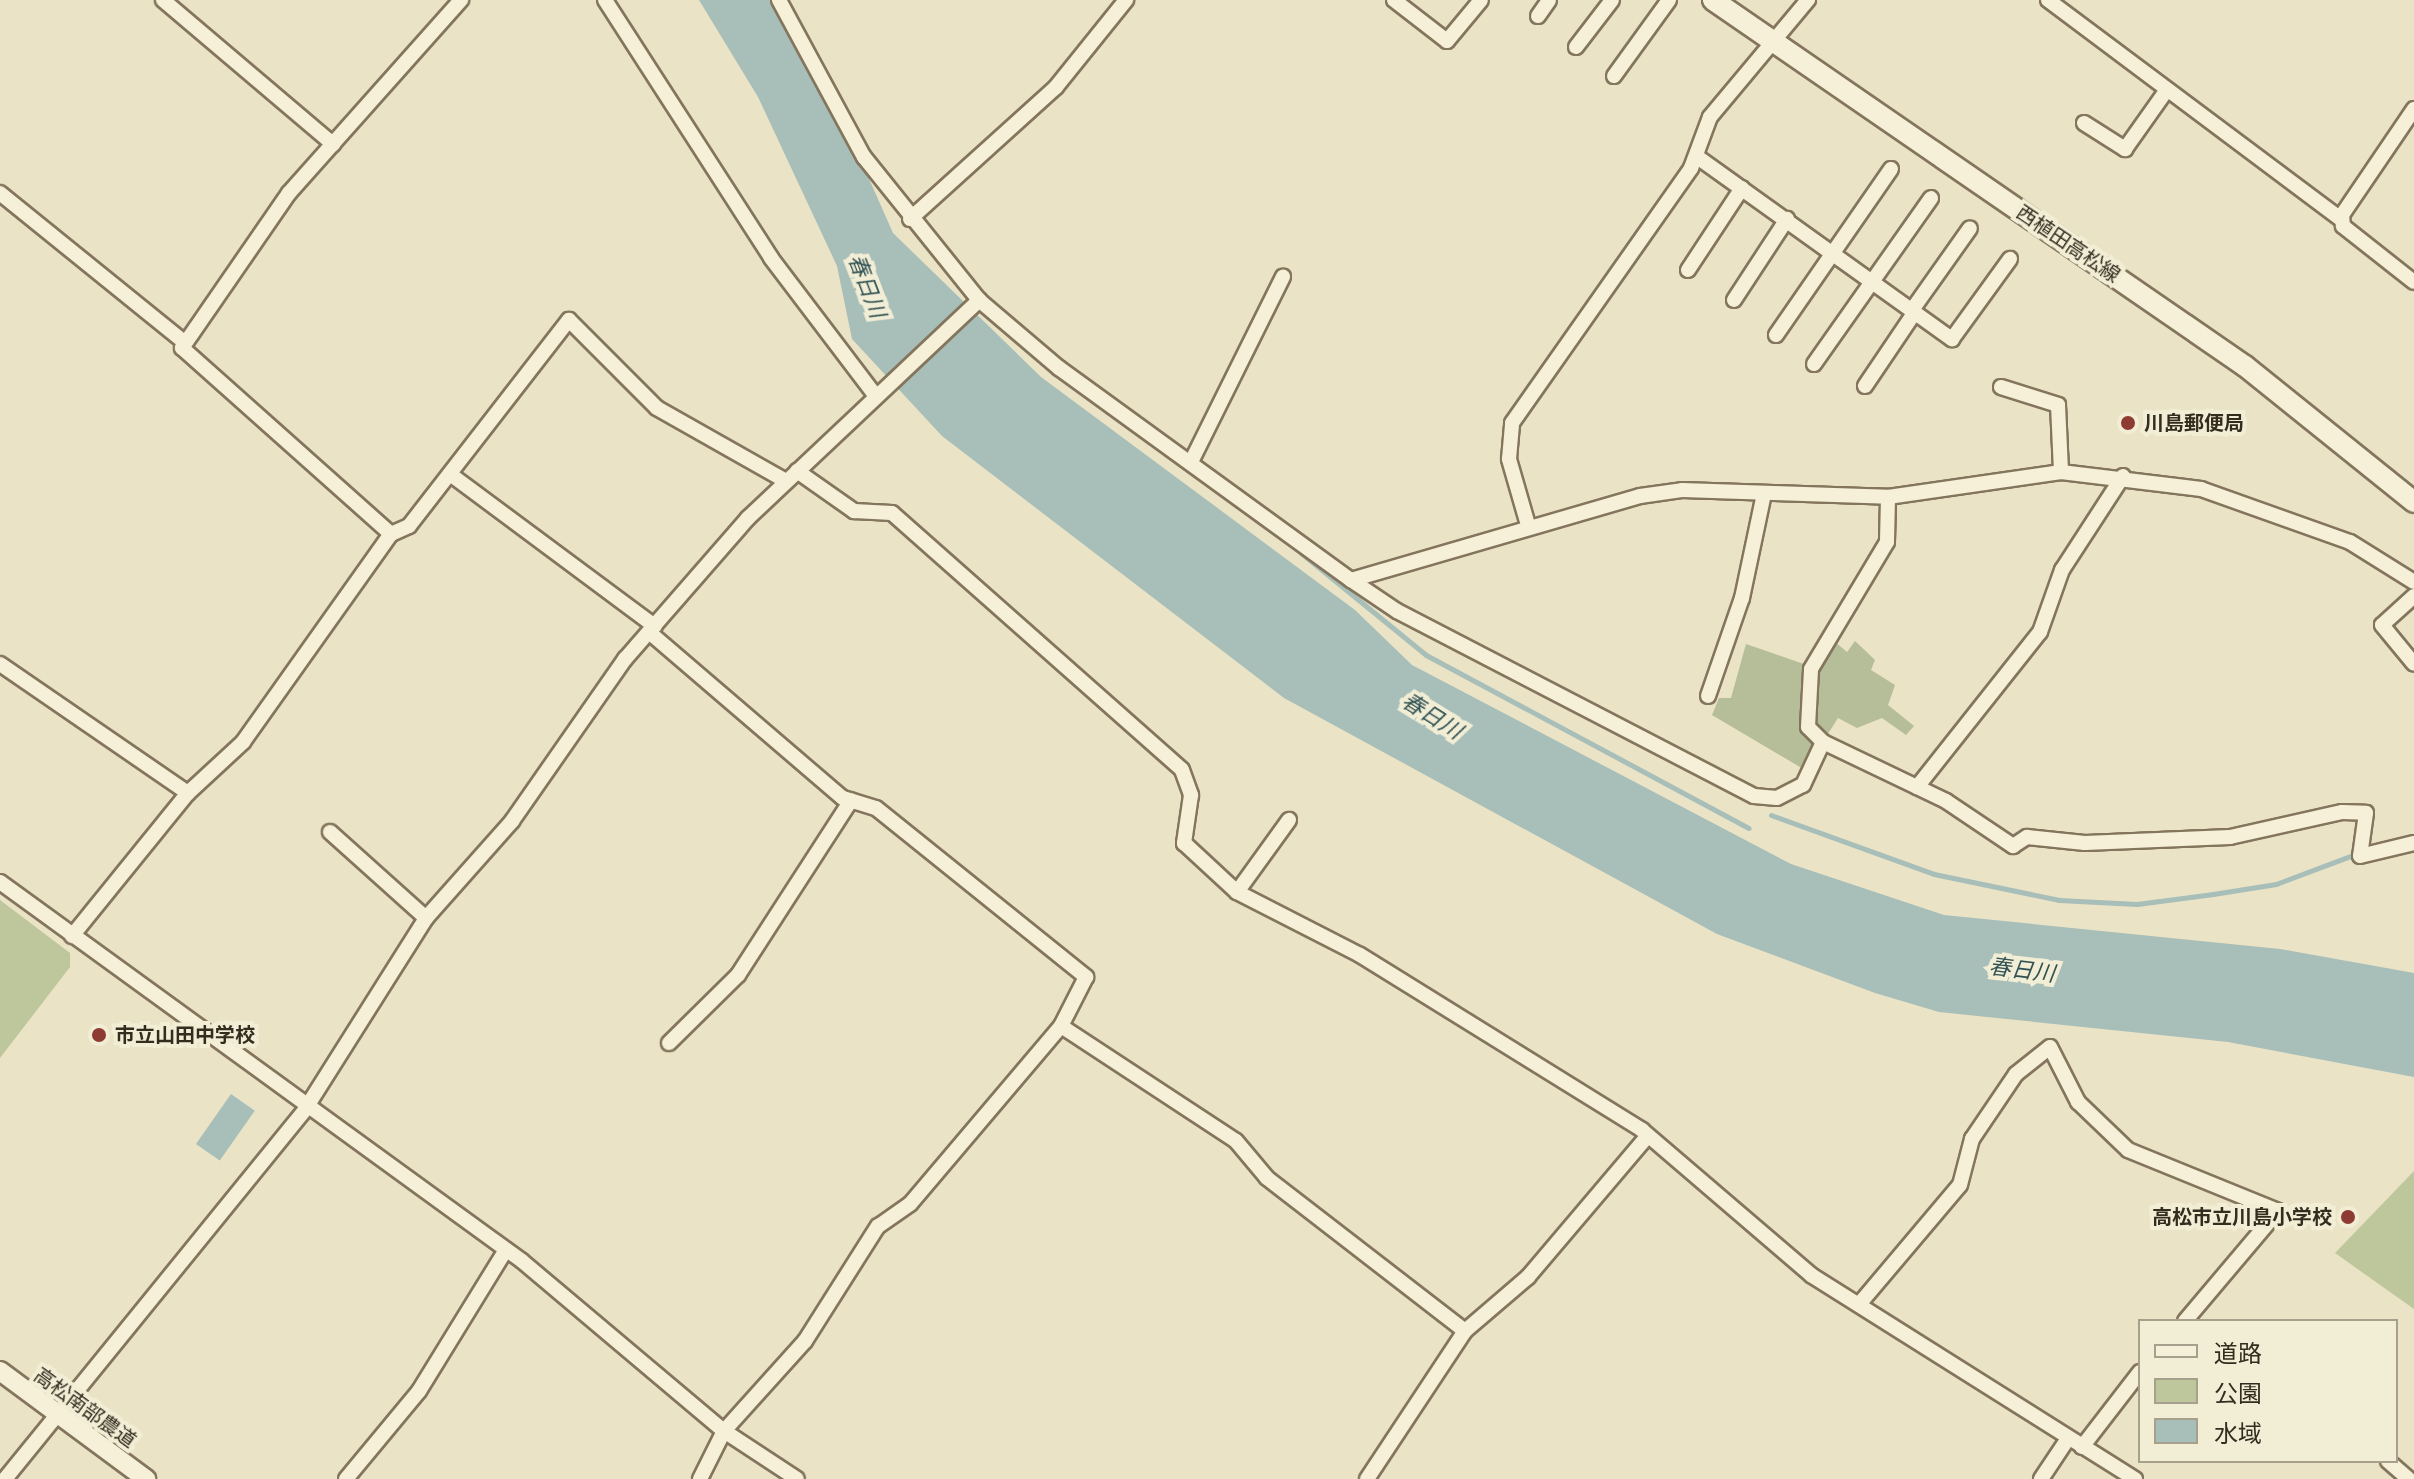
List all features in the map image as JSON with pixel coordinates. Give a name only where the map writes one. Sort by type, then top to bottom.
[{"type":"main road","name":"西植田高松線","points":[[1713,0],[2245,366],[2414,502]]},
{"type":"street","points":[[163,0],[333,144]]},
{"type":"street","points":[[185,343],[289,193],[461,0]]},
{"type":"street","points":[[605,0],[771,258],[878,392]]},
{"type":"street","points":[[779,0],[864,157],[976,302],[1059,368],[1351,580],[1397,611],[1754,796],[1777,798],[1803,785],[1823,742]]},
{"type":"street","points":[[910,219],[1056,87],[1126,0]]},
{"type":"street","points":[[1394,0],[1447,41],[1481,0]]},
{"type":"street","points":[[1538,16],[1549,0]]},
{"type":"street","points":[[1576,47],[1612,0]]},
{"type":"street","points":[[1614,76],[1669,0]]},
{"type":"street","points":[[1528,525],[1509,459],[1512,423],[1696,156],[1710,117],[1735,95],[1772,41],[1808,0]]},
{"type":"street","points":[[2048,0],[2342,220],[2414,282]]},
{"type":"street","points":[[2084,123],[2125,149],[2166,91]]},
{"type":"street","points":[[2342,220],[2414,109]]},
{"type":"street","points":[[1696,156],[1832,250],[1952,339],[2010,259]]},
{"type":"street","points":[[1776,335],[1891,169]]},
{"type":"street","points":[[1688,270],[1742,188]]},
{"type":"street","points":[[0,193],[185,343],[191,363],[236,393],[391,534]]},
{"type":"street","points":[[1814,364],[1931,198]]},
{"type":"street","points":[[1734,300],[1787,219]]},
{"type":"street","points":[[1865,386],[1970,228]]},
{"type":"street","points":[[1191,462],[1283,277]]},
{"type":"street","points":[[5,1479],[59,1419],[102,1355],[306,1108],[426,918],[512,821],[652,629],[791,476],[976,302]]},
{"type":"street","points":[[72,936],[188,793],[243,742],[391,534],[409,526],[569,320],[657,408],[854,511],[892,513],[1182,770],[1191,795],[1184,843],[1237,892],[1360,955],[1646,1138],[1811,1275],[1861,1302],[2067,1440],[2135,1479]]},
{"type":"street","points":[[2001,387],[2058,405],[2061,472]]},
{"type":"street","points":[[1351,580],[1528,525],[1682,490],[1763,498],[1888,497],[2061,472],[2123,476],[2201,489],[2350,542],[2414,582]]},
{"type":"street","points":[[450,474],[652,629],[851,800],[876,808],[1086,977],[1061,1026],[910,1204],[878,1226],[805,1341],[724,1431],[700,1479]]},
{"type":"street","points":[[1917,787],[2040,632],[2062,570],[2123,476]]},
{"type":"street","points":[[1888,497],[1887,542],[1811,669],[1808,727],[1823,742],[1917,787],[2013,846],[2027,837],[2085,843],[2230,837],[2342,812],[2366,813],[2360,856],[2414,843]]},
{"type":"street","points":[[1708,696],[1742,598],[1763,498]]},
{"type":"street","points":[[2414,596],[2382,625],[2414,664]]},
{"type":"street","points":[[0,664],[188,793]]},
{"type":"street","points":[[669,1043],[738,975],[851,800]]},
{"type":"street","points":[[1237,892],[1289,820]]},
{"type":"street","points":[[330,832],[426,918]]},
{"type":"street","points":[[0,882],[505,1251],[724,1431],[797,1479]]},
{"type":"street","points":[[1061,1026],[1236,1141],[1267,1178],[1465,1331]]},
{"type":"street","points":[[1861,1302],[1960,1185],[1972,1139],[2016,1074],[2050,1047],[2078,1102],[2128,1150],[2278,1211],[2190,1319]]},
{"type":"street","points":[[1367,1479],[1465,1331],[1528,1277],[1646,1138]]},
{"type":"street","points":[[346,1479],[419,1391],[505,1251]]},
{"type":"street","name":"高松南部農道","points":[[0,1371],[59,1419],[146,1479]]},
{"type":"street","points":[[2082,1447],[2138,1375]]},
{"type":"street","points":[[2041,1479],[2067,1440]]},
{"type":"street","points":[[2390,1463],[2409,1479]]},
{"type":"green space","points":[[1834,641],[1847,652],[1855,641],[1875,660],[1871,670],[1895,685],[1888,705],[1914,726],[1906,735],[1882,718],[1857,728],[1838,718],[1805,770],[1712,715],[1719,698],[1731,698],[1746,644],[1818,669]]},
{"type":"green space","points":[[0,900],[70,953],[70,967],[0,1058]]},
{"type":"green space","points":[[2414,1171],[2414,1309],[2335,1253]]},
{"type":"water","name":"春日川","points":[[699,0],[770,0],[855,147],[893,233],[1041,377],[1355,610],[1412,665],[1791,864],[1944,915],[2280,949],[2414,973],[2414,1077],[2228,1042],[1939,1012],[1875,993],[1717,934],[1284,698],[942,436],[852,339],[837,266],[758,97]]},
{"type":"water","points":[[231,1094],[255,1111],[220,1161],[196,1144]]},
{"type":"waterway","points":[[1301,553],[1426,655],[1748,828]]},
{"type":"waterway","points":[[1771,815],[1934,874],[2059,900],[2137,904],[2213,894],[2276,884],[2353,855]]},
{"type":"place","name":"川島郵便局","points":[[2128,423]]},
{"type":"place","name":"市立山田中学校","points":[[99,1035]]},
{"type":"place","name":"高松市立川島小学校","points":[[2348,1217]]}]
